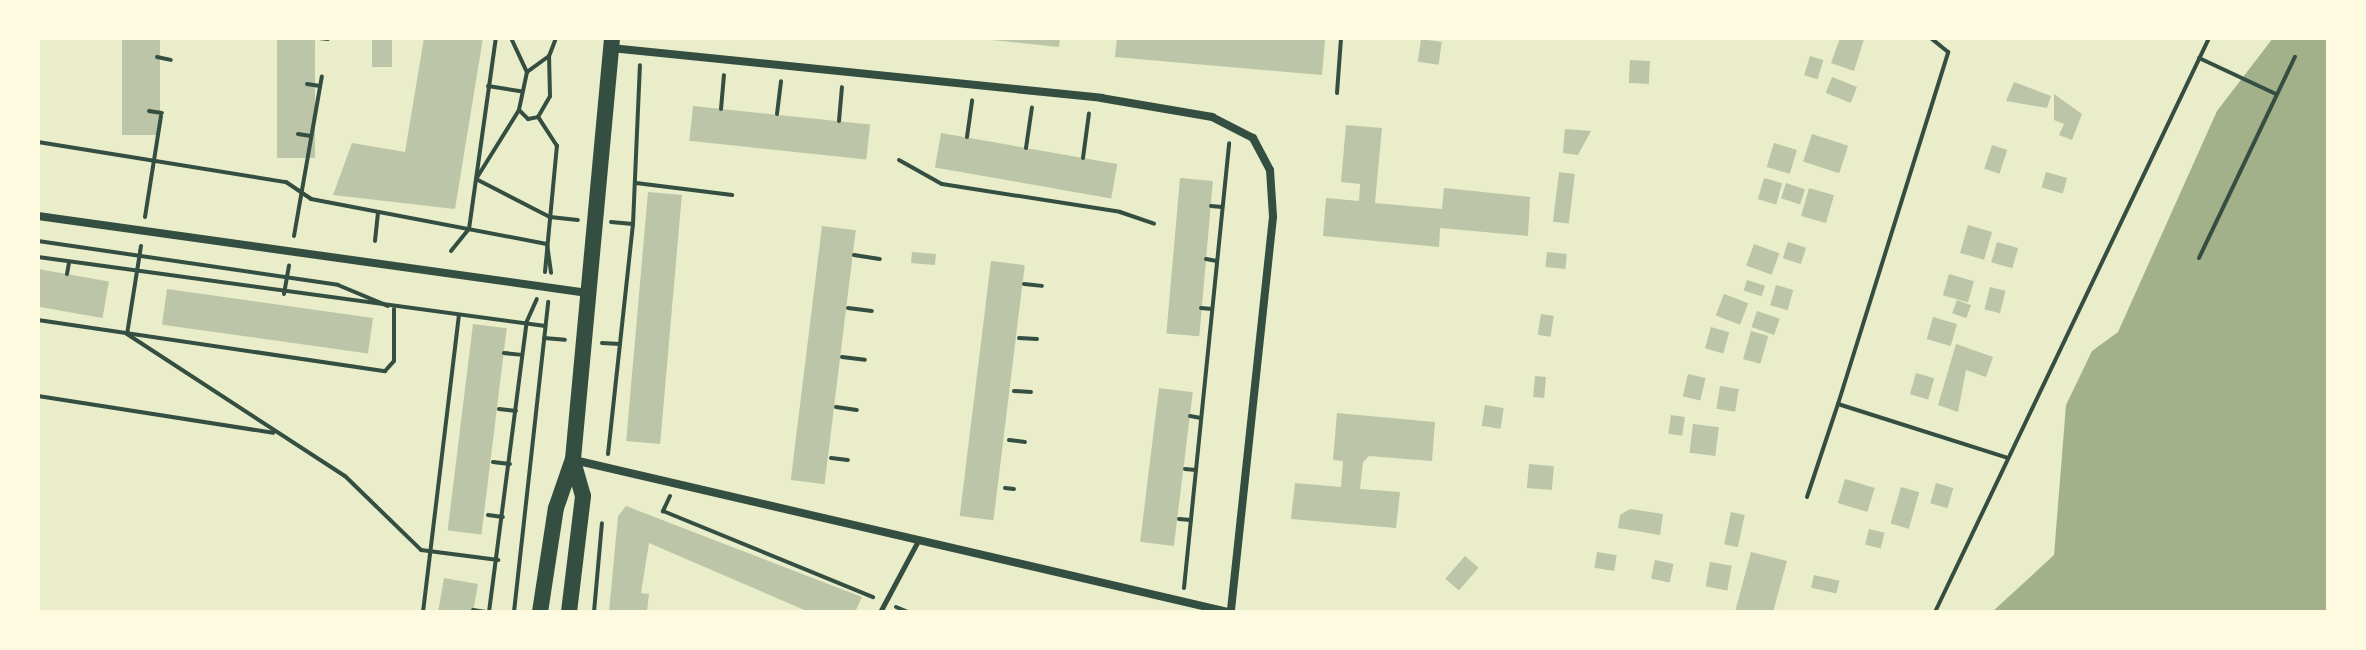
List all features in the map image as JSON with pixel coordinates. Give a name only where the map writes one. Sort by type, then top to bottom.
[{"type":"main road","points":[[540,612],[556,508],[573,459],[612,43]]},
{"type":"main road","points":[[569,612],[583,496],[573,459]]},
{"type":"street","points":[[573,459],[1230,612],[1274,191],[1263,154],[1231,124],[1091,97],[641,51],[612,43]]},
{"type":"street","points":[[38,216],[589,293]]},
{"type":"lane","points":[[880,612],[919,539]]},
{"type":"path","points":[[319,38],[328,39]]},
{"type":"path","points":[[451,251],[469,229],[496,38]]},
{"type":"path","points":[[511,38],[527,72]]},
{"type":"path","points":[[519,110],[528,119],[538,117],[550,96],[549,56],[556,38]]},
{"type":"path","points":[[1337,93],[1341,38]]},
{"type":"path","points":[[1807,497],[1948,52],[1931,38]]},
{"type":"path","points":[[1935,612],[2209,38]]},
{"type":"path","points":[[606,467],[633,224],[641,51]]},
{"type":"path","points":[[476,179],[519,110],[527,72],[549,56]]},
{"type":"path","points":[[157,57],[171,60]]},
{"type":"path","points":[[2199,258],[2295,57]]},
{"type":"path","points":[[2199,58],[2276,94]]},
{"type":"path","points":[[721,109],[726,59]]},
{"type":"path","points":[[777,114],[782,65]]},
{"type":"path","points":[[839,121],[843,71]]},
{"type":"path","points":[[284,294],[322,76]]},
{"type":"path","points":[[307,84],[321,86]]},
{"type":"path","points":[[967,137],[974,84]]},
{"type":"path","points":[[488,86],[521,91]]},
{"type":"path","points":[[1026,148],[1034,91]]},
{"type":"path","points":[[1083,158],[1091,97]]},
{"type":"path","points":[[127,334],[162,115],[149,111]]},
{"type":"path","points":[[538,117],[557,146],[550,217]]},
{"type":"path","points":[[1183,601],[1231,124]]},
{"type":"path","points":[[298,134],[312,136]]},
{"type":"path","points":[[38,142],[286,182],[301,193],[378,212],[547,244],[550,288],[514,612]]},
{"type":"path","points":[[899,160],[942,184],[1120,212],[1154,224]]},
{"type":"path","points":[[476,179],[550,217],[633,224]]},
{"type":"path","points":[[636,183],[732,195]]},
{"type":"path","points":[[1211,206],[1222,207]]},
{"type":"path","points":[[375,241],[378,212]]},
{"type":"path","points":[[38,241],[338,285],[394,309]]},
{"type":"path","points":[[854,255],[880,259]]},
{"type":"path","points":[[38,257],[245,289],[394,309],[527,321],[545,326]]},
{"type":"path","points":[[1206,259],[1217,261]]},
{"type":"path","points":[[67,274],[69,263]]},
{"type":"path","points":[[192,292],[194,282]]},
{"type":"path","points":[[1024,284],[1042,286]]},
{"type":"path","points":[[243,299],[245,289]]},
{"type":"path","points":[[294,306],[295,295]]},
{"type":"path","points":[[340,312],[341,302]]},
{"type":"path","points":[[848,308],[872,311]]},
{"type":"path","points":[[1201,308],[1212,309]]},
{"type":"path","points":[[38,320],[385,371],[394,361],[394,309]]},
{"type":"path","points":[[423,612],[459,315]]},
{"type":"path","points":[[473,610],[488,612],[498,560],[527,321]]},
{"type":"path","points":[[127,334],[345,476],[399,533],[432,552],[498,560]]},
{"type":"path","points":[[1019,338],[1037,339]]},
{"type":"path","points":[[504,353],[523,355]]},
{"type":"path","points":[[842,357],[865,360]]},
{"type":"path","points":[[1014,391],[1031,392]]},
{"type":"path","points":[[38,396],[276,433]]},
{"type":"path","points":[[1838,404],[2008,458]]},
{"type":"path","points":[[836,407],[857,410]]},
{"type":"path","points":[[499,409],[516,411]]},
{"type":"path","points":[[1190,416],[1201,418]]},
{"type":"path","points":[[1009,440],[1025,442]]},
{"type":"path","points":[[831,458],[848,460]]},
{"type":"path","points":[[493,462],[510,464]]},
{"type":"path","points":[[1185,469],[1196,470]]},
{"type":"path","points":[[676,483],[663,511],[908,612]]},
{"type":"path","points":[[1005,488],[1014,489]]},
{"type":"path","points":[[488,515],[503,517]]},
{"type":"path","points":[[594,612],[602,517]]},
{"type":"path","points":[[1179,519],[1191,520]]},
{"type":"shaded area","points":[[2273,38],[2328,38],[2328,612],[1992,612],[2054,555],[2066,405],[2092,351],[2118,332],[2217,111]]},
{"type":"building","points":[[122,38],[160,38],[160,135],[122,135]]},
{"type":"building","points":[[277,38],[315,38],[315,158],[277,158]]},
{"type":"building","points":[[372,38],[392,38],[392,67],[372,67]]},
{"type":"building","points":[[424,38],[483,38],[455,209],[333,195],[352,143],[405,152]]},
{"type":"building","points":[[973,38],[1060,38],[1059,47]]},
{"type":"building","points":[[1117,38],[1325,40],[1322,75],[1115,57]]},
{"type":"building","points":[[1840,38],[1864,39],[1854,71],[1831,63]]},
{"type":"building","points":[[1421,39],[1442,42],[1439,65],[1418,62]]},
{"type":"building","points":[[1810,56],[1823,60],[1818,79],[1804,75]]},
{"type":"building","points":[[1630,60],[1650,61],[1649,84],[1629,83]]},
{"type":"building","points":[[1832,77],[1857,87],[1851,103],[1826,93]]},
{"type":"building","points":[[2014,82],[2051,96],[2047,108],[2006,101]]},
{"type":"building","points":[[2054,94],[2082,114],[2072,140],[2059,135],[2064,124],[2054,120]]},
{"type":"building","points":[[693,106],[870,125],[866,159],[689,141]]},
{"type":"building","points":[[1346,125],[1382,128],[1375,203],[1442,209],[1444,188],[1530,197],[1528,236],[1440,228],[1439,247],[1323,236],[1326,198],[1359,201],[1360,184],[1341,182]]},
{"type":"building","points":[[1565,129],[1591,131],[1578,155],[1563,153]]},
{"type":"building","points":[[941,133],[1117,164],[1111,199],[935,167]]},
{"type":"building","points":[[1812,134],[1848,146],[1839,173],[1803,162]]},
{"type":"building","points":[[1774,143],[1797,150],[1790,174],[1767,167]]},
{"type":"building","points":[[1992,145],[2007,150],[1999,174],[1984,169]]},
{"type":"building","points":[[1559,172],[1575,174],[1569,224],[1553,222]]},
{"type":"building","points":[[2046,172],[2067,178],[2063,193],[2042,187]]},
{"type":"building","points":[[1180,178],[1213,181],[1199,336],[1166,333]]},
{"type":"building","points":[[1764,178],[1782,183],[1776,204],[1758,199]]},
{"type":"building","points":[[1786,183],[1805,189],[1800,204],[1781,198]]},
{"type":"building","points":[[1809,188],[1834,195],[1826,223],[1801,216]]},
{"type":"building","points":[[648,192],[682,195],[660,444],[626,441]]},
{"type":"building","points":[[1968,225],[1992,232],[1984,260],[1960,253]]},
{"type":"building","points":[[822,226],[856,230],[825,484],[791,480]]},
{"type":"building","points":[[1788,242],[1806,248],[1801,264],[1783,258]]},
{"type":"building","points":[[1997,242],[2018,248],[2012,268],[1991,262]]},
{"type":"building","points":[[1754,244],[1779,253],[1772,275],[1746,266]]},
{"type":"building","points":[[912,252],[936,254],[935,265],[911,263]]},
{"type":"building","points":[[1547,252],[1567,254],[1565,269],[1545,267]]},
{"type":"building","points":[[991,261],[1025,265],[993,520],[960,516]]},
{"type":"building","points":[[38,269],[109,282],[102,318],[38,307]]},
{"type":"building","points":[[1949,274],[1974,281],[1968,302],[1943,295]]},
{"type":"building","points":[[1747,280],[1765,286],[1762,296],[1744,290]]},
{"type":"building","points":[[1776,285],[1793,290],[1788,310],[1770,305]]},
{"type":"building","points":[[1990,287],[2006,291],[2000,313],[1984,309]]},
{"type":"building","points":[[167,289],[373,318],[368,354],[162,325]]},
{"type":"building","points":[[1724,294],[1748,303],[1740,325],[1716,315]]},
{"type":"building","points":[[1957,300],[1971,305],[1966,318],[1952,313]]},
{"type":"building","points":[[1757,311],[1780,319],[1774,335],[1751,327]]},
{"type":"building","points":[[1541,314],[1554,316],[1551,337],[1538,335]]},
{"type":"building","points":[[1933,317],[1957,324],[1951,346],[1927,339]]},
{"type":"building","points":[[473,324],[507,328],[481,535],[448,530]]},
{"type":"building","points":[[1711,327],[1729,332],[1723,353],[1705,348]]},
{"type":"building","points":[[1751,331],[1768,336],[1760,364],[1743,359]]},
{"type":"building","points":[[1956,344],[1993,357],[1986,377],[1966,370],[1958,412],[1938,405]]},
{"type":"building","points":[[1916,373],[1934,378],[1928,399],[1910,394]]},
{"type":"building","points":[[1688,374],[1706,378],[1700,400],[1683,396]]},
{"type":"building","points":[[1535,376],[1546,377],[1544,398],[1533,397]]},
{"type":"building","points":[[1720,386],[1739,389],[1735,412],[1716,409]]},
{"type":"building","points":[[1159,388],[1193,392],[1174,546],[1140,542]]},
{"type":"building","points":[[1485,405],[1504,408],[1500,429],[1482,426]]},
{"type":"building","points":[[1337,413],[1435,422],[1432,461],[1369,456],[1363,462],[1360,489],[1400,492],[1396,528],[1291,519],[1295,483],[1341,487],[1343,461],[1333,460]]},
{"type":"building","points":[[1671,415],[1685,417],[1682,436],[1668,434]]},
{"type":"building","points":[[1693,424],[1719,427],[1715,456],[1689,453]]},
{"type":"building","points":[[1529,464],[1554,466],[1552,490],[1527,488]]},
{"type":"building","points":[[1845,479],[1875,488],[1867,512],[1838,503]]},
{"type":"building","points":[[1936,483],[1953,488],[1948,508],[1930,503]]},
{"type":"building","points":[[1901,487],[1919,492],[1909,529],[1891,524]]},
{"type":"building","points":[[626,506],[862,597],[855,612],[809,612],[649,543],[641,593],[649,594],[647,612],[609,612],[618,516]]},
{"type":"building","points":[[1630,509],[1663,514],[1660,535],[1618,528],[1620,515]]},
{"type":"building","points":[[1731,512],[1745,515],[1738,547],[1724,544]]},
{"type":"building","points":[[1869,529],[1885,533],[1881,548],[1865,545]]},
{"type":"building","points":[[1597,552],[1617,555],[1614,571],[1594,568]]},
{"type":"building","points":[[1751,552],[1787,561],[1773,612],[1735,612]]},
{"type":"building","points":[[1465,556],[1479,568],[1459,590],[1445,579]]},
{"type":"building","points":[[1655,560],[1674,564],[1670,583],[1651,579]]},
{"type":"building","points":[[1710,562],[1732,566],[1727,590],[1706,587]]},
{"type":"building","points":[[1814,575],[1839,581],[1836,594],[1811,588]]},
{"type":"building","points":[[444,578],[478,584],[473,612],[438,612]]}]
